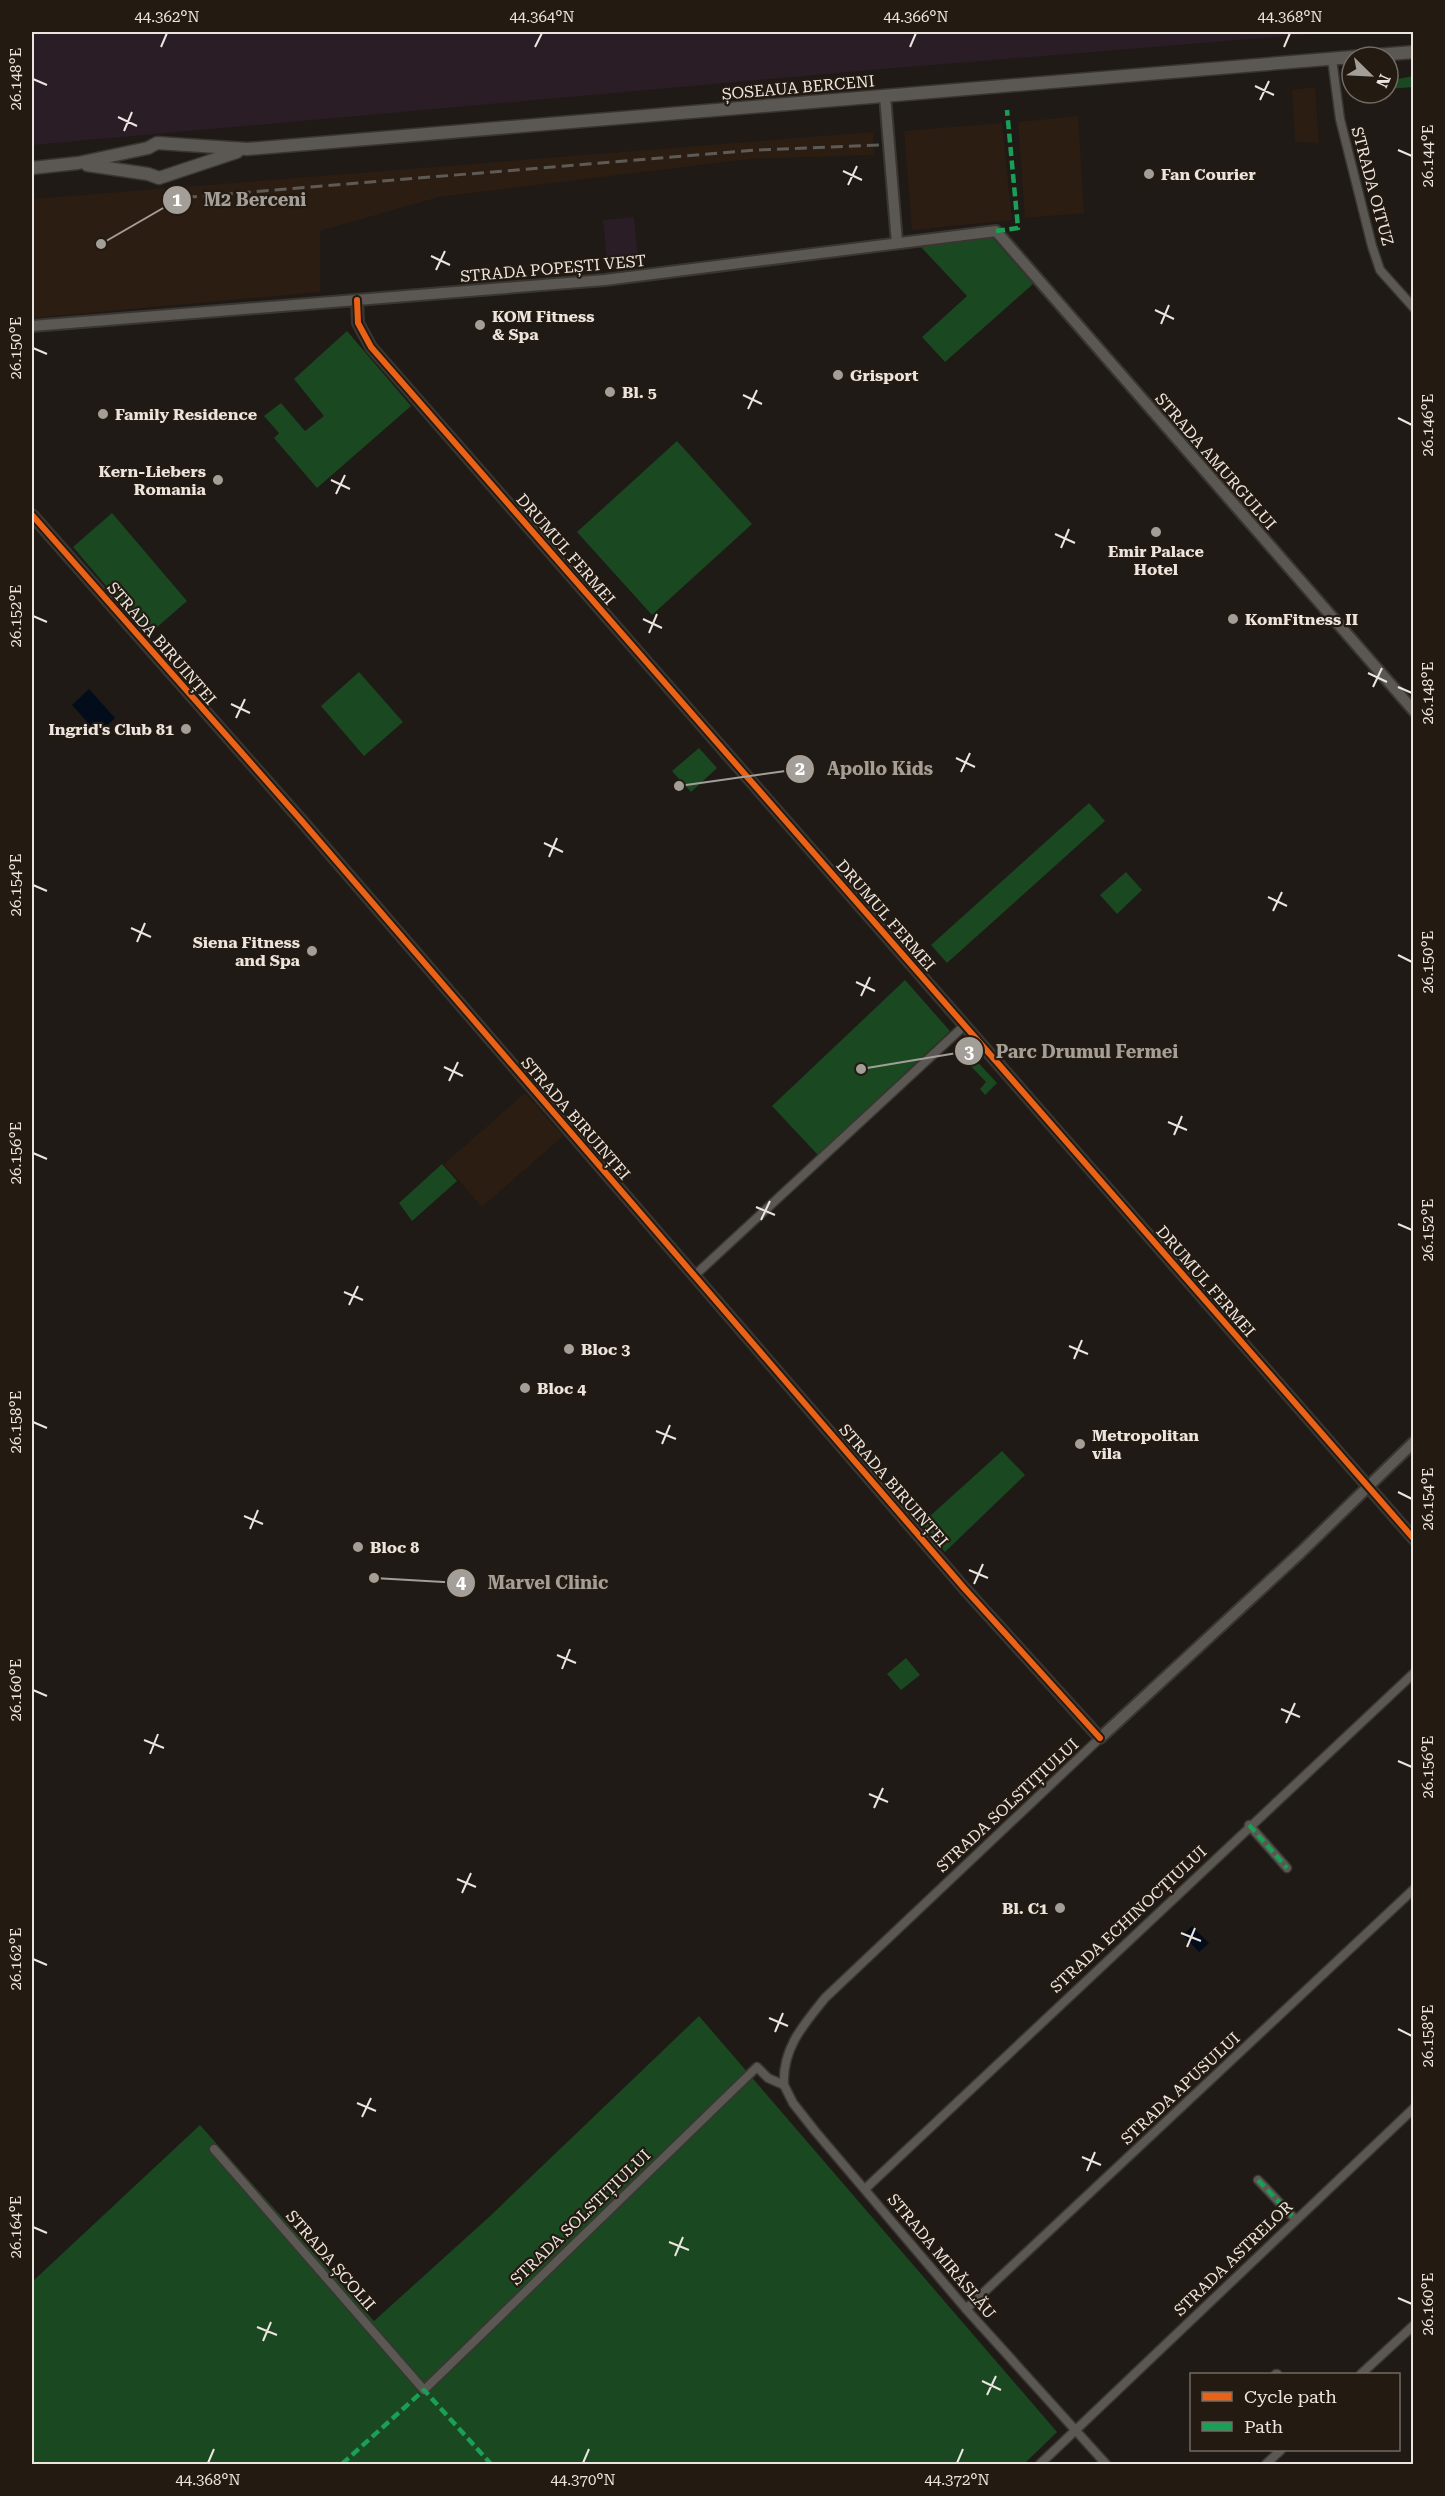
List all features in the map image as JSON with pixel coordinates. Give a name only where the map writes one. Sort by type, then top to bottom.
[{"type":"main road","name":"ȘOSEAUA BERCENI","points":[[32,168],[78,163],[148,148],[157,143],[169,146],[247,149],[1340,58]]},
{"type":"main road","points":[[169,146],[177,160],[174,171]]},
{"type":"main road","points":[[148,148],[143,159],[148,174]]},
{"type":"main road","name":"ȘOSEAUA BERCENI","points":[[78,163],[165,177],[174,171],[247,149]]},
{"type":"street","name":"STRADA OITUZ","points":[[1332,59],[1340,118],[1380,270],[1413,308]]},
{"type":"street","points":[[885,96],[897,243]]},
{"type":"street","name":"STRADA POPEȘTI VEST","points":[[32,326],[605,280],[996,231]]},
{"type":"street","name":"STRADA AMURGULUI","points":[[996,231],[1413,711]]},
{"type":"street","name":"DRUMUL FERMEI","points":[[357,300],[358,323],[371,347],[1413,1539]]},
{"type":"street","name":"STRADA BIRUINȚEI","points":[[32,515],[395,925],[964,1588],[1100,1738]]},
{"type":"street","points":[[694,1276],[965,1025]]},
{"type":"street","name":"STRADA SOLSTIȚIULUI","points":[[783,2085],[783,2064],[809,2017],[825,1998],[1100,1738],[1300,1554],[1413,1442]]},
{"type":"street","name":"STRADA ECHINOCȚIULUI","points":[[865,2189],[1413,1673]]},
{"type":"street","points":[[1249,1825],[1287,1868]]},
{"type":"street","name":"STRADA APUSULUI","points":[[966,2309],[1413,1889]]},
{"type":"street","name":"STRADA SOLSTIȚIULUI","points":[[424,2390],[757,2067]]},
{"type":"street","name":"STRADA MIRĂSLĂU","points":[[757,2067],[768,2078],[783,2085],[793,2103],[815,2131],[966,2309],[1106,2464]]},
{"type":"street","name":"STRADA ASTRELOR","points":[[1040,2464],[1413,2108]]},
{"type":"street","name":"STRADA ȘCOLII","points":[[214,2149],[424,2390]]},
{"type":"street","points":[[1258,2180],[1295,2219]]},
{"type":"street","points":[[1362,2373],[1413,2325]]},
{"type":"street","points":[[1266,2464],[1280,2451]]},
{"type":"shaded area","points":[[32,32],[1336,32],[871,70],[32,145]]},
{"type":"shaded area","points":[[1315,87],[1319,143],[1295,142],[1292,90]]},
{"type":"shaded area","points":[[1078,116],[1084,213],[1025,218],[1018,122]]},
{"type":"shaded area","points":[[1002,123],[1012,220],[912,230],[904,131]]},
{"type":"shaded area","points":[[873,132],[874,155],[749,159],[439,197],[320,231],[320,292],[32,318],[32,199]]},
{"type":"shaded area","points":[[634,217],[639,267],[608,270],[603,220]]},
{"type":"shaded area","points":[[525,1093],[563,1136],[482,1207],[444,1164]]},
{"type":"green space","points":[[1413,76],[1413,87],[1400,88],[1400,79]]},
{"type":"green space","points":[[992,237],[1033,284],[945,362],[922,337],[967,296],[920,246]]},
{"type":"green space","points":[[347,331],[411,406],[317,488],[274,438],[279,433],[264,416],[281,403],[305,431],[324,416],[294,379]]},
{"type":"green space","points":[[677,441],[752,524],[652,615],[577,532]]},
{"type":"green space","points":[[112,513],[187,601],[148,635],[73,547]]},
{"type":"green space","points":[[359,672],[403,722],[364,756],[321,706]]},
{"type":"green space","points":[[699,748],[717,768],[691,792],[672,771]]},
{"type":"green space","points":[[1089,803],[1105,821],[947,963],[931,945]]},
{"type":"green space","points":[[1126,872],[1142,890],[1117,914],[1100,895]]},
{"type":"green space","points":[[905,980],[950,1031],[818,1155],[772,1106]]},
{"type":"green space","points":[[971,1055],[997,1083],[985,1095],[980,1089],[986,1082],[965,1060]]},
{"type":"green space","points":[[442,1164],[457,1181],[412,1221],[399,1203]]},
{"type":"green space","points":[[1002,1451],[1025,1475],[945,1552],[920,1525]]},
{"type":"green space","points":[[906,1658],[920,1675],[901,1690],[887,1674]]},
{"type":"green space","points":[[699,2016],[1057,2432],[1024,2464],[32,2464],[32,2282],[200,2125],[374,2321],[488,2218]]},
{"type":"water","points":[[89,689],[115,718],[98,734],[72,705]]},
{"type":"water","points":[[1192,1926],[1209,1943],[1199,1952],[1183,1935]]},
{"type":"railway","points":[[167,199],[756,150],[879,145]]},
{"type":"marked path","points":[[996,231],[1018,228],[1007,110]]},
{"type":"marked path","points":[[1249,1825],[1287,1868]]},
{"type":"marked path","points":[[1258,2180],[1295,2219]]},
{"type":"marked path","points":[[342,2464],[424,2390],[491,2464]]},
{"type":"cycle path","points":[[357,300],[358,323],[371,347],[1414,1539]]},
{"type":"cycle path","points":[[32,515],[301,820],[964,1588],[1100,1738]]},
{"type":"place","name":"Fan Courier","points":[[1149,174]]},
{"type":"place","name":"M2 Berceni","points":[[101,244]]},
{"type":"place","name":"KOM Fitness & Spa","points":[[480,325]]},
{"type":"place","name":"Grisport","points":[[838,375]]},
{"type":"place","name":"Bl. 5","points":[[610,392]]},
{"type":"place","name":"Family Residence","points":[[103,414]]},
{"type":"place","name":"Kern-Liebers Romania","points":[[218,480]]},
{"type":"place","name":"Emir Palace Hotel","points":[[1156,532]]},
{"type":"place","name":"KomFitness II","points":[[1233,619]]},
{"type":"place","name":"Ingrid's Club 81","points":[[186,729]]},
{"type":"place","name":"Apollo Kids","points":[[679,786]]},
{"type":"place","name":"Siena Fitness and Spa","points":[[312,951]]},
{"type":"place","name":"Parc Drumul Fermei","points":[[861,1069]]},
{"type":"place","name":"Bloc 3","points":[[569,1349]]},
{"type":"place","name":"Bloc 4","points":[[525,1388]]},
{"type":"place","name":"Metropolitan vila","points":[[1080,1444]]},
{"type":"place","name":"Bloc 8","points":[[358,1547]]},
{"type":"place","name":"Marvel Clinic","points":[[374,1578]]},
{"type":"place","name":"Bl. C1","points":[[1060,1908]]}]
